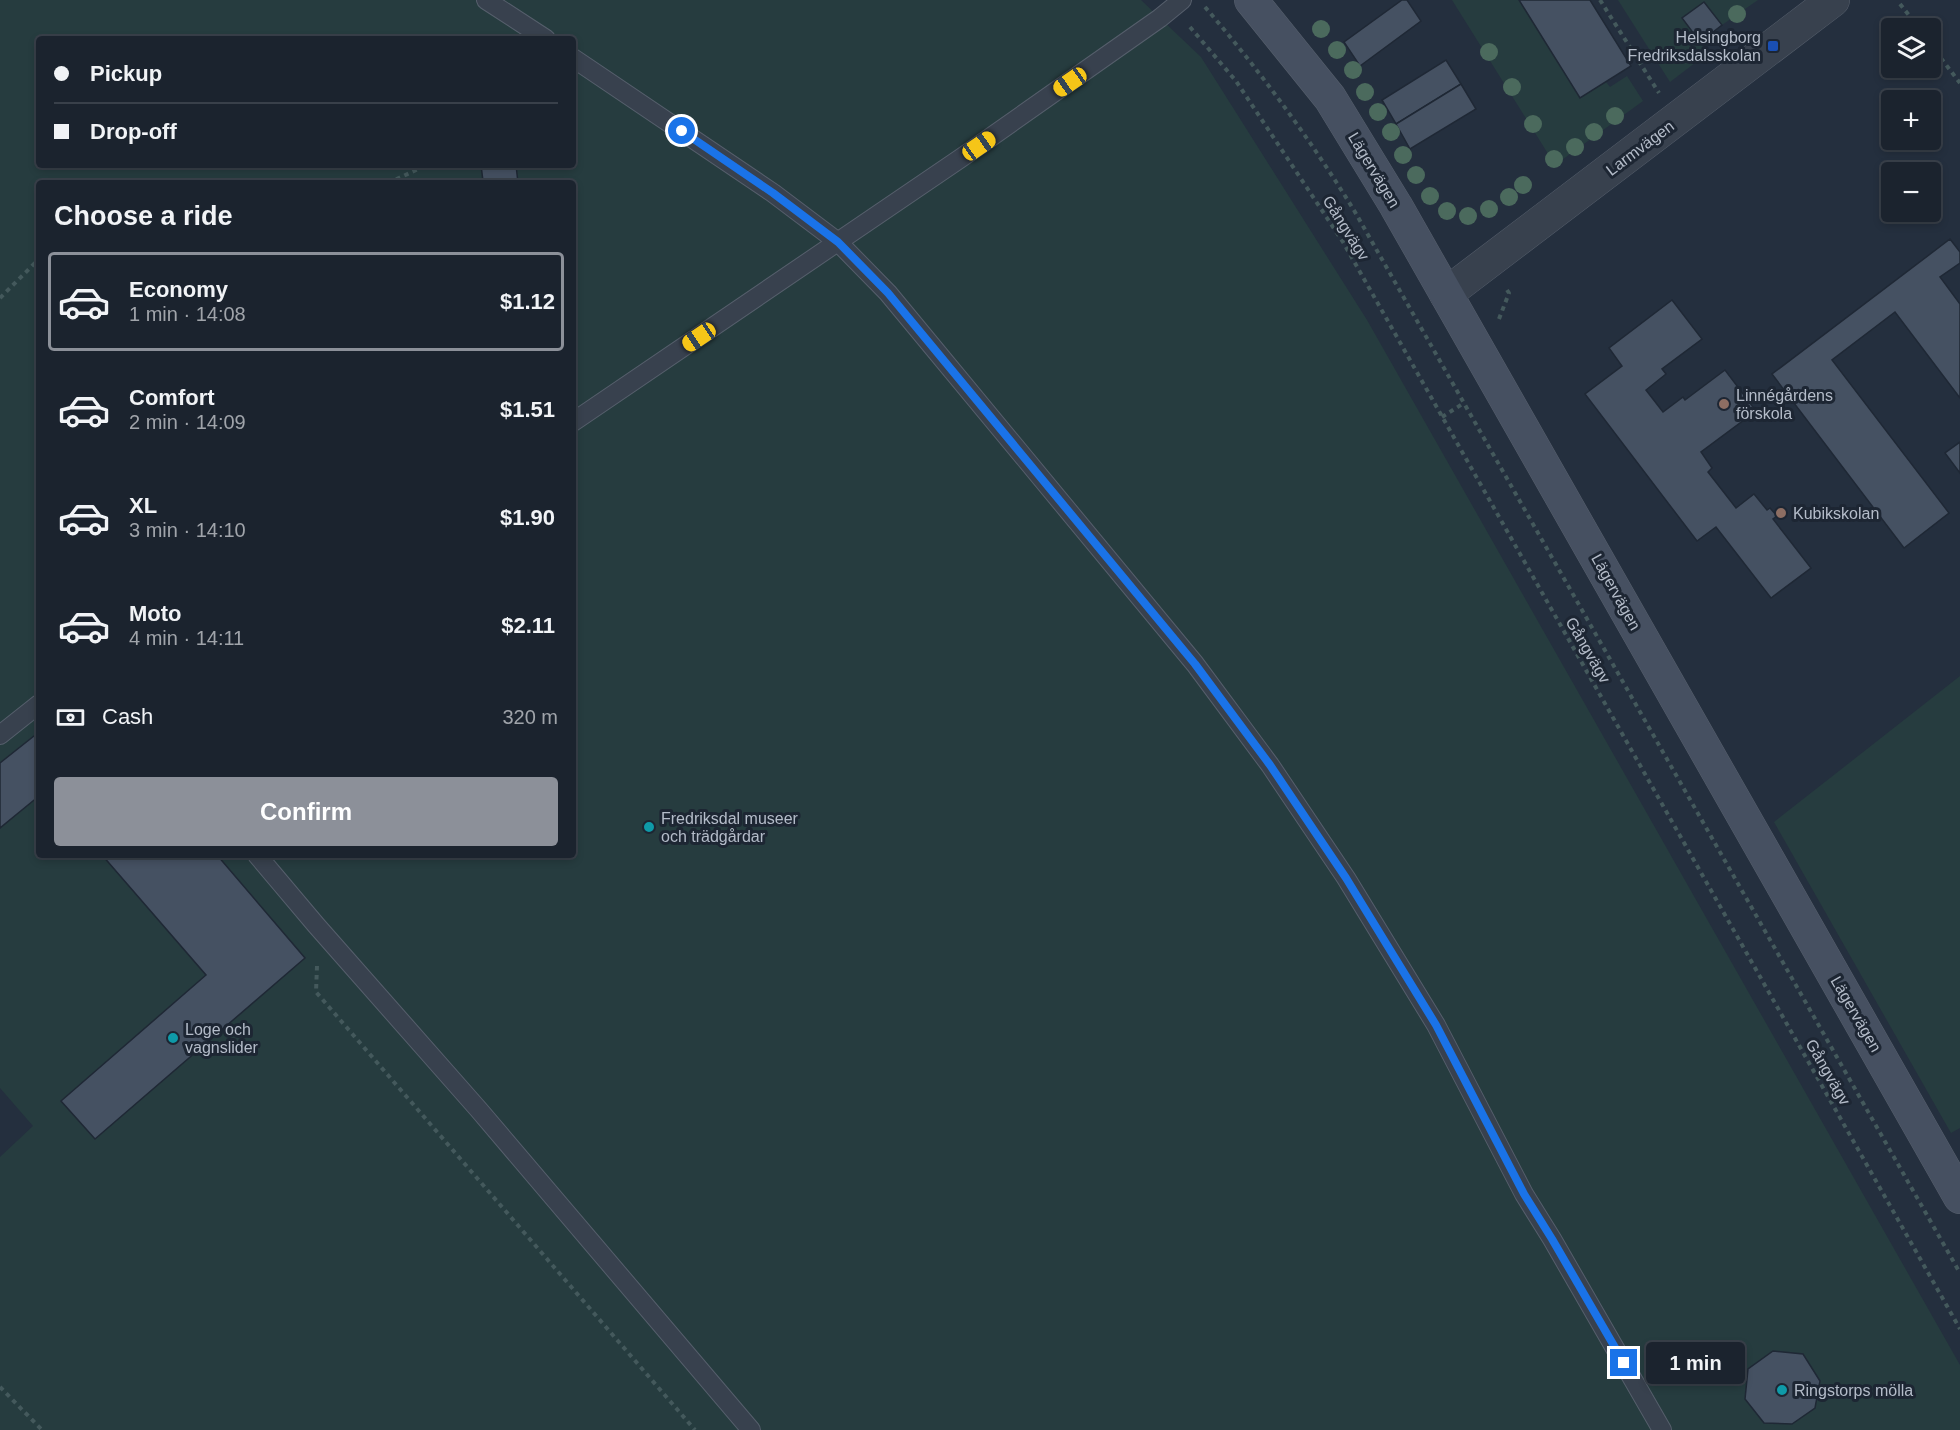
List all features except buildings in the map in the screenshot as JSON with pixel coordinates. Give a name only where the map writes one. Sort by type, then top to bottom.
[{"type":"street","name":"Lägervägen","points":[[1251,0],[1330,98],[1396,206],[1960,1197]]},
{"type":"street","name":"Larmvägen","points":[[1446,294],[1833,0]]},
{"type":"lane","points":[[486,0],[541,36]]},
{"type":"lane","points":[[576,420],[971,152],[1178,3]]},
{"type":"lane","points":[[576,60],[773,193],[838,242],[888,293],[1195,664],[1270,765],[1346,878],[1436,1025],[1524,1194],[1662,1430]]},
{"type":"lane","points":[[0,735],[36,707]]},
{"type":"lane","points":[[260,858],[479,1110],[751,1430]]},
{"type":"path","points":[[1199,0],[1268,86],[1331,173],[1355,212],[1960,1274]]},
{"type":"path","points":[[1600,0],[1661,96]]},
{"type":"path","name":"Gångvägv","points":[[1178,3],[1236,81],[1343,242],[1960,1329]]},
{"type":"path","points":[[1900,3],[1911,18]]},
{"type":"path","points":[[1941,58],[1960,83]]},
{"type":"path","points":[[394,180],[420,168]]},
{"type":"path","points":[[0,298],[36,262]]},
{"type":"path","points":[[317,962],[316,992],[694,1430]]},
{"type":"path","points":[[0,1388],[42,1430]]},
{"type":"green space","points":[[0,0],[1141,0],[1201,57],[1367,320],[1960,1365],[1960,1430],[0,1430],[0,1157],[33,1126],[0,1088]]},
{"type":"green space","points":[[1452,0],[1520,0],[1576,91],[1588,93],[1606,82],[1610,87],[1627,76],[1643,101],[1555,165]]},
{"type":"green space","points":[[1618,0],[1758,0],[1722,25],[1704,2],[1683,18],[1708,53],[1670,82]]},
{"type":"green space","points":[[1960,676],[1960,1128],[1951,1133],[1774,822]]},
{"type":"place","name":"Helsingborg Fredriksdalsskolan","points":[[1773,46]]},
{"type":"place","name":"Linnégårdens förskola","points":[[1724,404]]},
{"type":"place","name":"Kubikskolan","points":[[1781,513]]},
{"type":"place","name":"Fredriksdal museer och trädgårdar","points":[[649,827]]},
{"type":"place","name":"Loge och vagnslider","points":[[173,1038]]},
{"type":"place","name":"Ringstorps mölla","points":[[1782,1390]]},
{"type":"route","points":[[682,131],[773,193],[838,242],[888,293],[1195,664],[1270,765],[1346,878],[1436,1025],[1524,1194],[1624,1363]]}]
